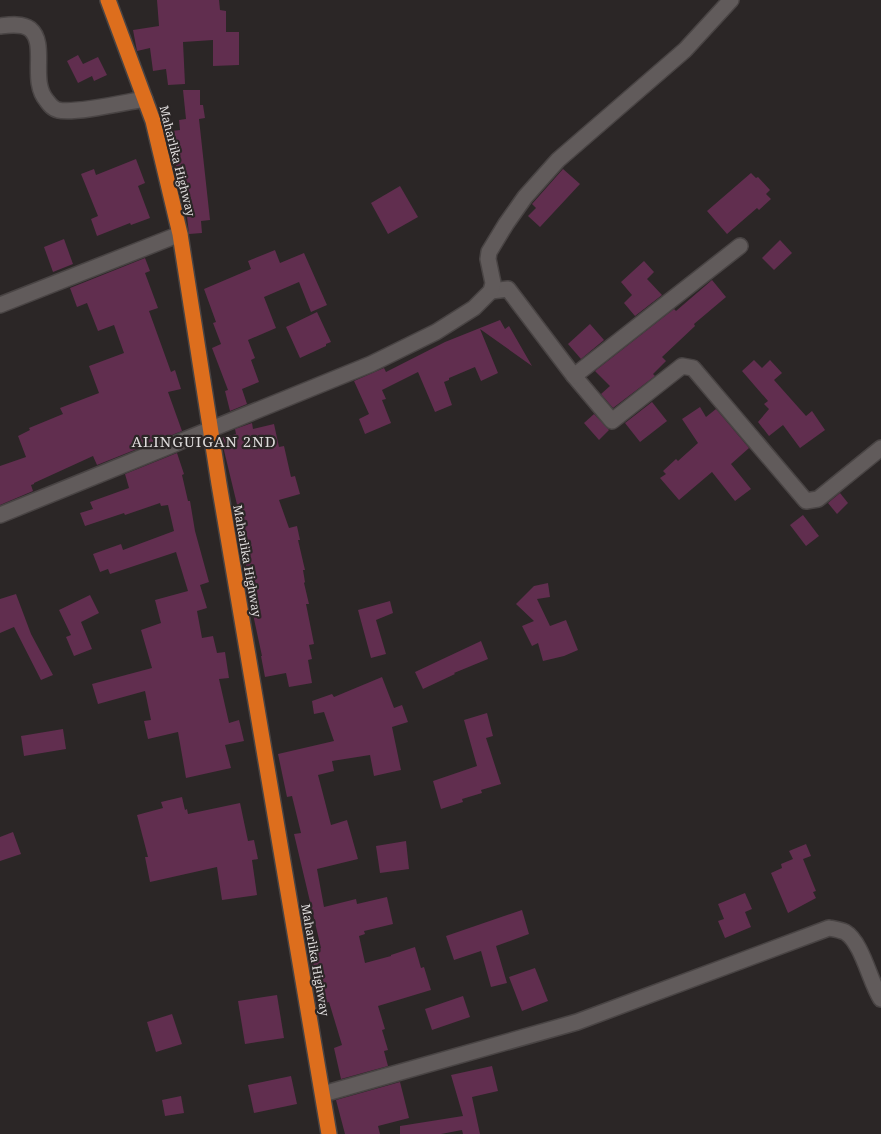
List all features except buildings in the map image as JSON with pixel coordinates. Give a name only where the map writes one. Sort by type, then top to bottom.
[{"type":"highway","name":"Maharlika Highway","points":[[108,0],[153,122],[180,234],[220,494],[329,1134]]},
{"type":"street","points":[[0,515],[371,364],[428,336],[474,308],[491,291],[493,283],[488,259],[489,252],[525,198],[558,160],[685,50],[731,0]]},
{"type":"street","points":[[0,26],[19,25],[30,29],[38,45],[37,76],[41,95],[59,110],[71,111],[145,99]]},
{"type":"street","points":[[0,305],[180,234]]},
{"type":"street","points":[[574,376],[740,246]]},
{"type":"street","points":[[491,291],[508,289],[574,376],[612,421],[682,366],[694,368],[806,501],[818,499],[881,448]]},
{"type":"street","points":[[323,1094],[576,1022],[829,928],[844,932],[852,938],[859,949],[874,988],[881,999]]},
{"type":"district","name":"ALINGUIGAN 2ND","points":[[204,442]]}]
